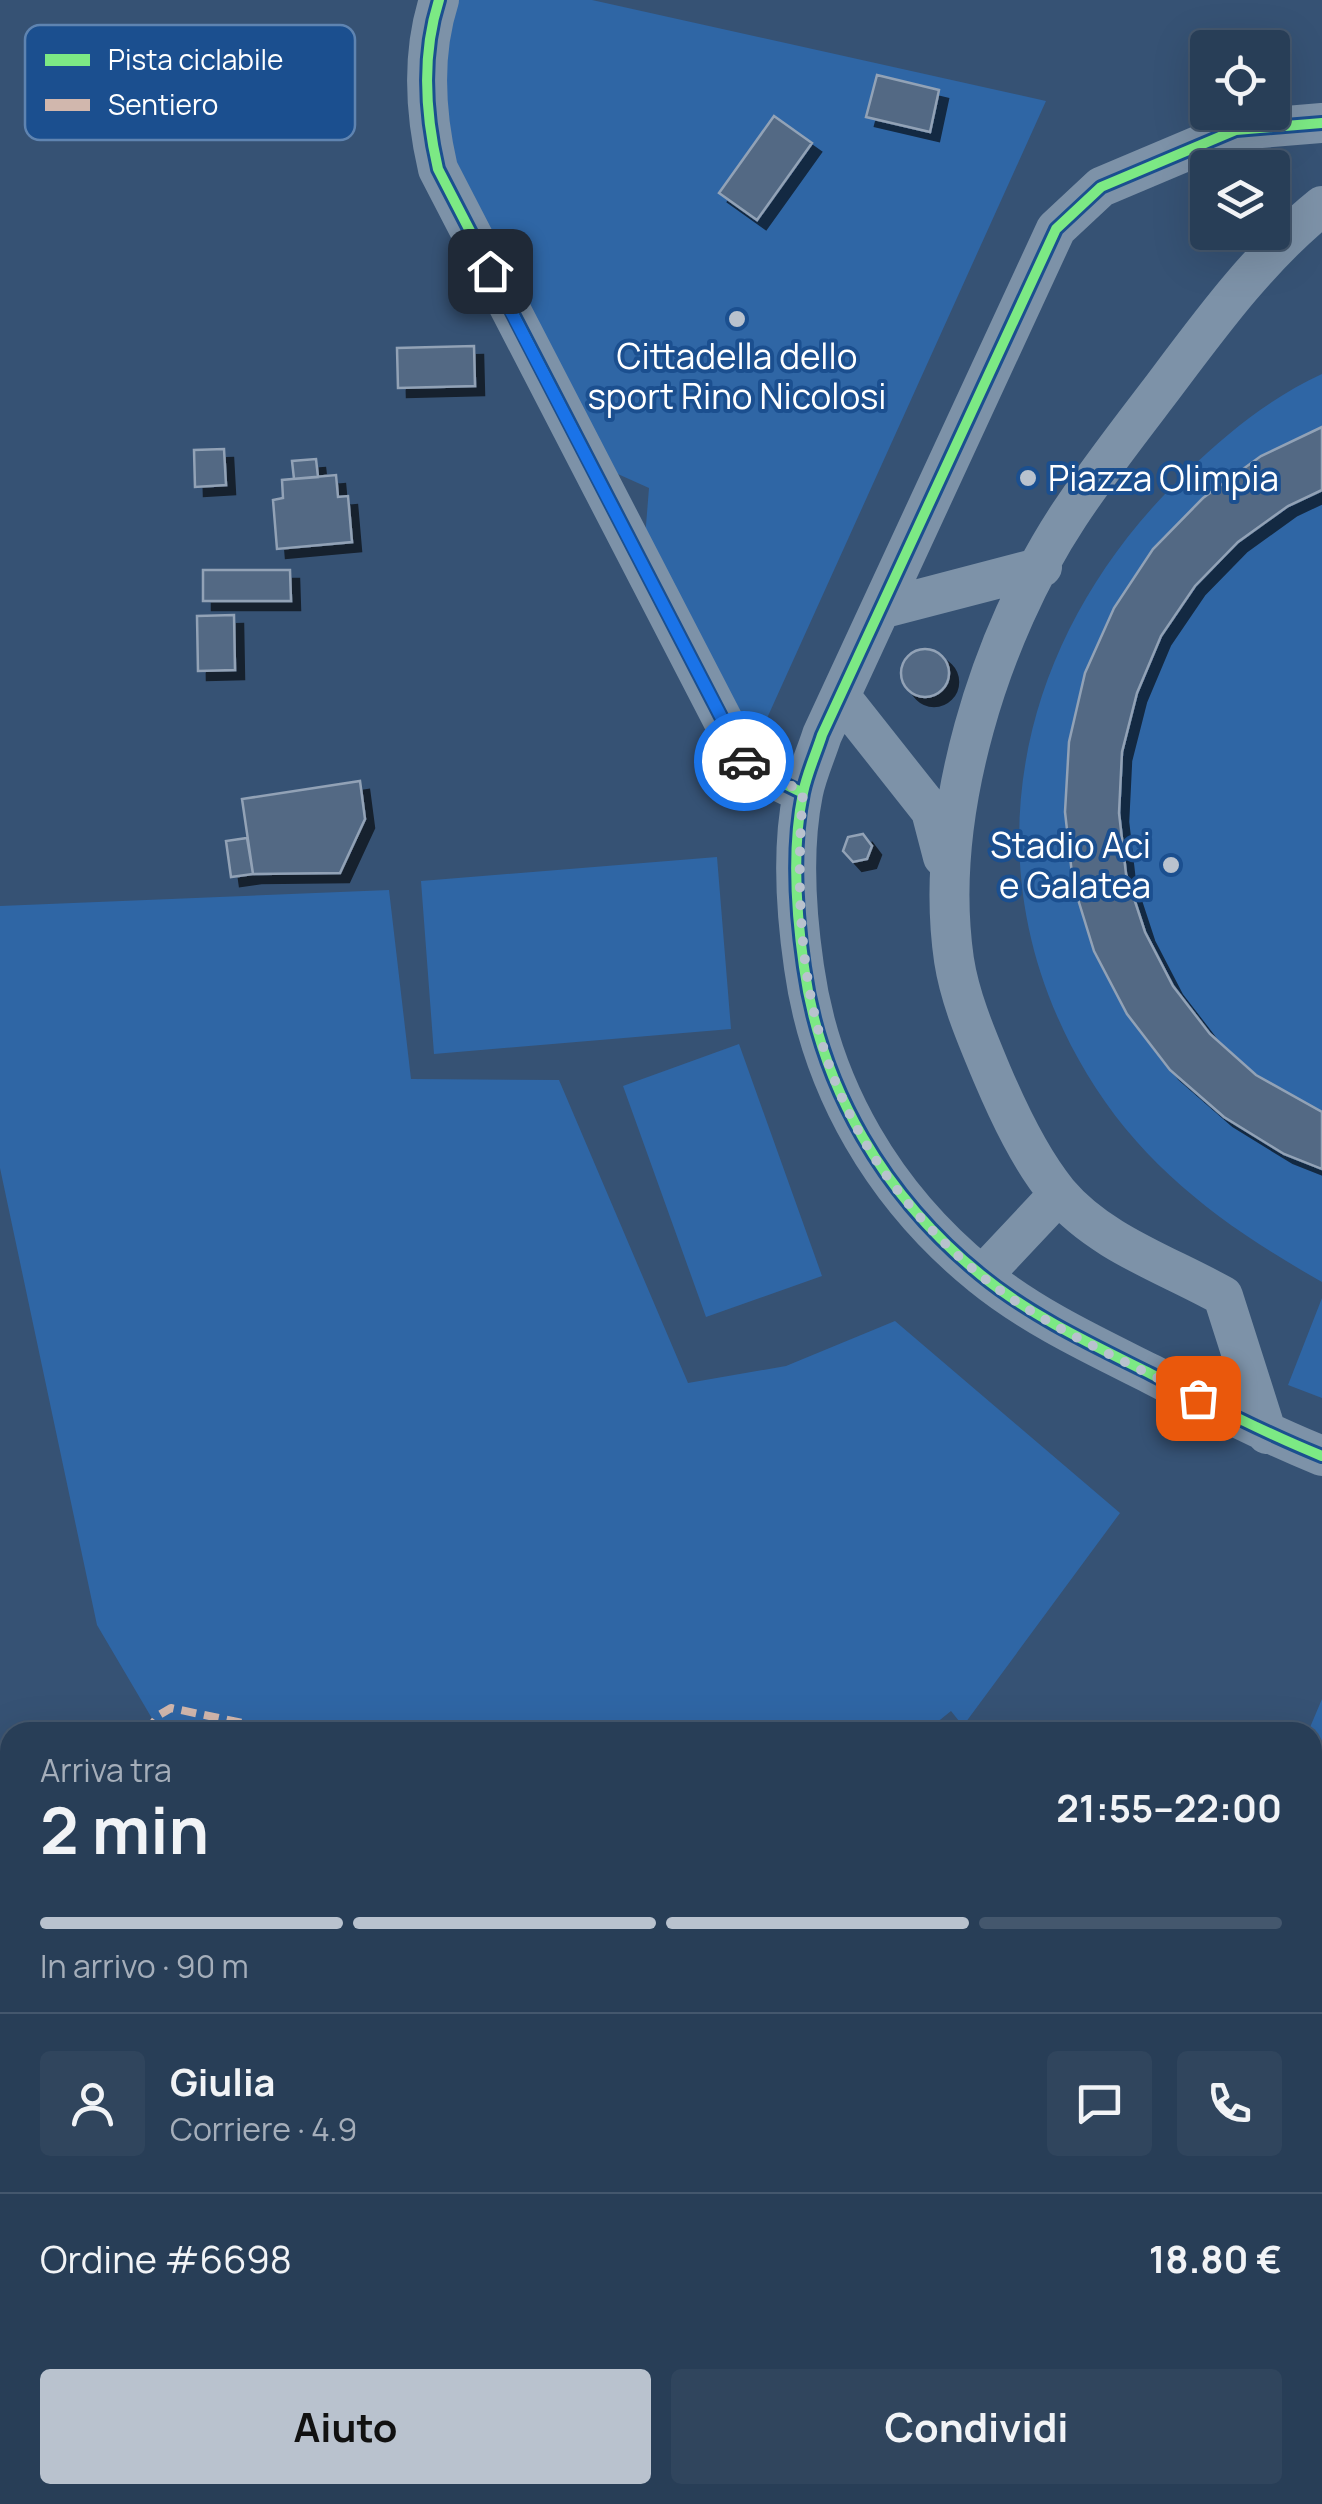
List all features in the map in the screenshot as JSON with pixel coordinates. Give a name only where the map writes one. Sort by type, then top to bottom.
[{"type":"street","points":[[439,0],[426,72],[426,118],[438,169],[746,764],[803,792]]},
{"type":"street","points":[[1322,123],[1236,130],[1101,188],[1056,229],[840,696],[803,792],[798,923],[810,1008],[829,1074],[870,1152],[922,1220],[982,1276],[1059,1327],[1267,1434],[1322,1456]]},
{"type":"street","points":[[1267,1434],[1223,1296],[1122,1246],[1059,1194],[1009,1114],[975,1034],[954,961],[950,885],[956,814],[979,713],[1010,627],[1067,518],[1234,293],[1322,206]]},
{"type":"street","points":[[881,608],[1042,567]]},
{"type":"street","points":[[840,696],[931,811],[950,885]]},
{"type":"street","points":[[982,1276],[1059,1194]]},
{"type":"shaded area","name":"Cittadella dello sport Rino Nicolosi","points":[[453,0],[592,0],[1046,101],[759,736],[725,702],[645,538],[649,488],[600,466],[443,152],[437,68]]},
{"type":"shaded area","name":"Stadio Aci e Galatea","points":[[1322,374],[1322,1282],[1221,1218],[1191,1194],[1135,1139],[1087,1074],[1048,995],[1026,915],[1019,834],[1027,755],[1048,678],[1083,604],[1130,535],[1188,471],[1251,416]]},
{"type":"shaded area","points":[[717,857],[731,1029],[434,1054],[421,881]]},
{"type":"shaded area","points":[[389,890],[411,1079],[559,1080],[688,1383],[786,1366],[895,1321],[1120,1513],[966,1722],[960,1722],[951,1711],[937,1722],[154,1722],[97,1625],[0,1168],[0,906]]},
{"type":"shaded area","points":[[739,1044],[822,1276],[706,1317],[623,1086]]},
{"type":"shaded area","points":[[1322,1298],[1322,1398],[1288,1385]]},
{"type":"shaded area","points":[[1322,1699],[1322,1722],[1312,1722]]},
{"type":"building","points":[[877,75],[939,90],[930,132],[866,117]]},
{"type":"building","points":[[774,116],[812,143],[757,220],[719,193]]},
{"type":"building","points":[[474,346],[475,386],[398,388],[397,348]]},
{"type":"building","points":[[1322,427],[1322,490],[1288,506],[1238,542],[1195,586],[1161,636],[1137,693],[1122,752],[1119,813],[1126,874],[1145,932],[1173,986],[1210,1034],[1256,1075],[1322,1112],[1322,1169],[1284,1154],[1224,1117],[1170,1070],[1127,1014],[1094,951],[1073,883],[1065,812],[1069,742],[1085,673],[1114,608],[1153,549],[1203,498],[1261,456]]},
{"type":"building","points":[[224,449],[226,485],[195,487],[194,450]]},
{"type":"building","points":[[316,459],[318,477],[294,479],[292,461]]},
{"type":"building","points":[[336,475],[338,497],[348,496],[352,542],[277,549],[273,500],[283,498],[282,480]]},
{"type":"building","points":[[203,570],[290,570],[291,601],[203,601]]},
{"type":"building","points":[[234,615],[235,670],[198,671],[197,616]]},
{"type":"building","points":[[925,649],[942,656],[949,673],[942,690],[925,697],[908,690],[901,673],[908,656]]},
{"type":"building","points":[[360,781],[365,819],[340,873],[253,874],[242,799]]},
{"type":"building","points":[[863,834],[872,846],[867,859],[853,862],[843,851],[848,837]]},
{"type":"building","points":[[247,838],[253,874],[231,877],[226,841]]},
{"type":"marked path","points":[[154,1722],[171,1708],[238,1722]]},
{"type":"cycle path","points":[[439,0],[427,63],[430,127],[438,169],[746,765],[803,793]]},
{"type":"cycle path","points":[[1322,123],[1236,130],[1101,187],[1056,229],[822,735],[803,793],[796,857],[804,967],[825,1056],[863,1138],[915,1211],[981,1275],[1041,1317],[1214,1406],[1322,1456]]},
{"type":"way so far","points":[[744,761],[803,792],[798,923],[810,1008],[829,1074],[870,1152],[922,1220],[982,1276],[1059,1327],[1198,1398]]},
{"type":"place","name":"Cittadella dello sport Rino Nicolosi","points":[[737,319]]},
{"type":"place","name":"Piazza Olimpia","points":[[1028,478]]},
{"type":"place","name":"Stadio Aci e Galatea","points":[[1171,865]]},
{"type":"route","points":[[490,271],[744,761]]}]
